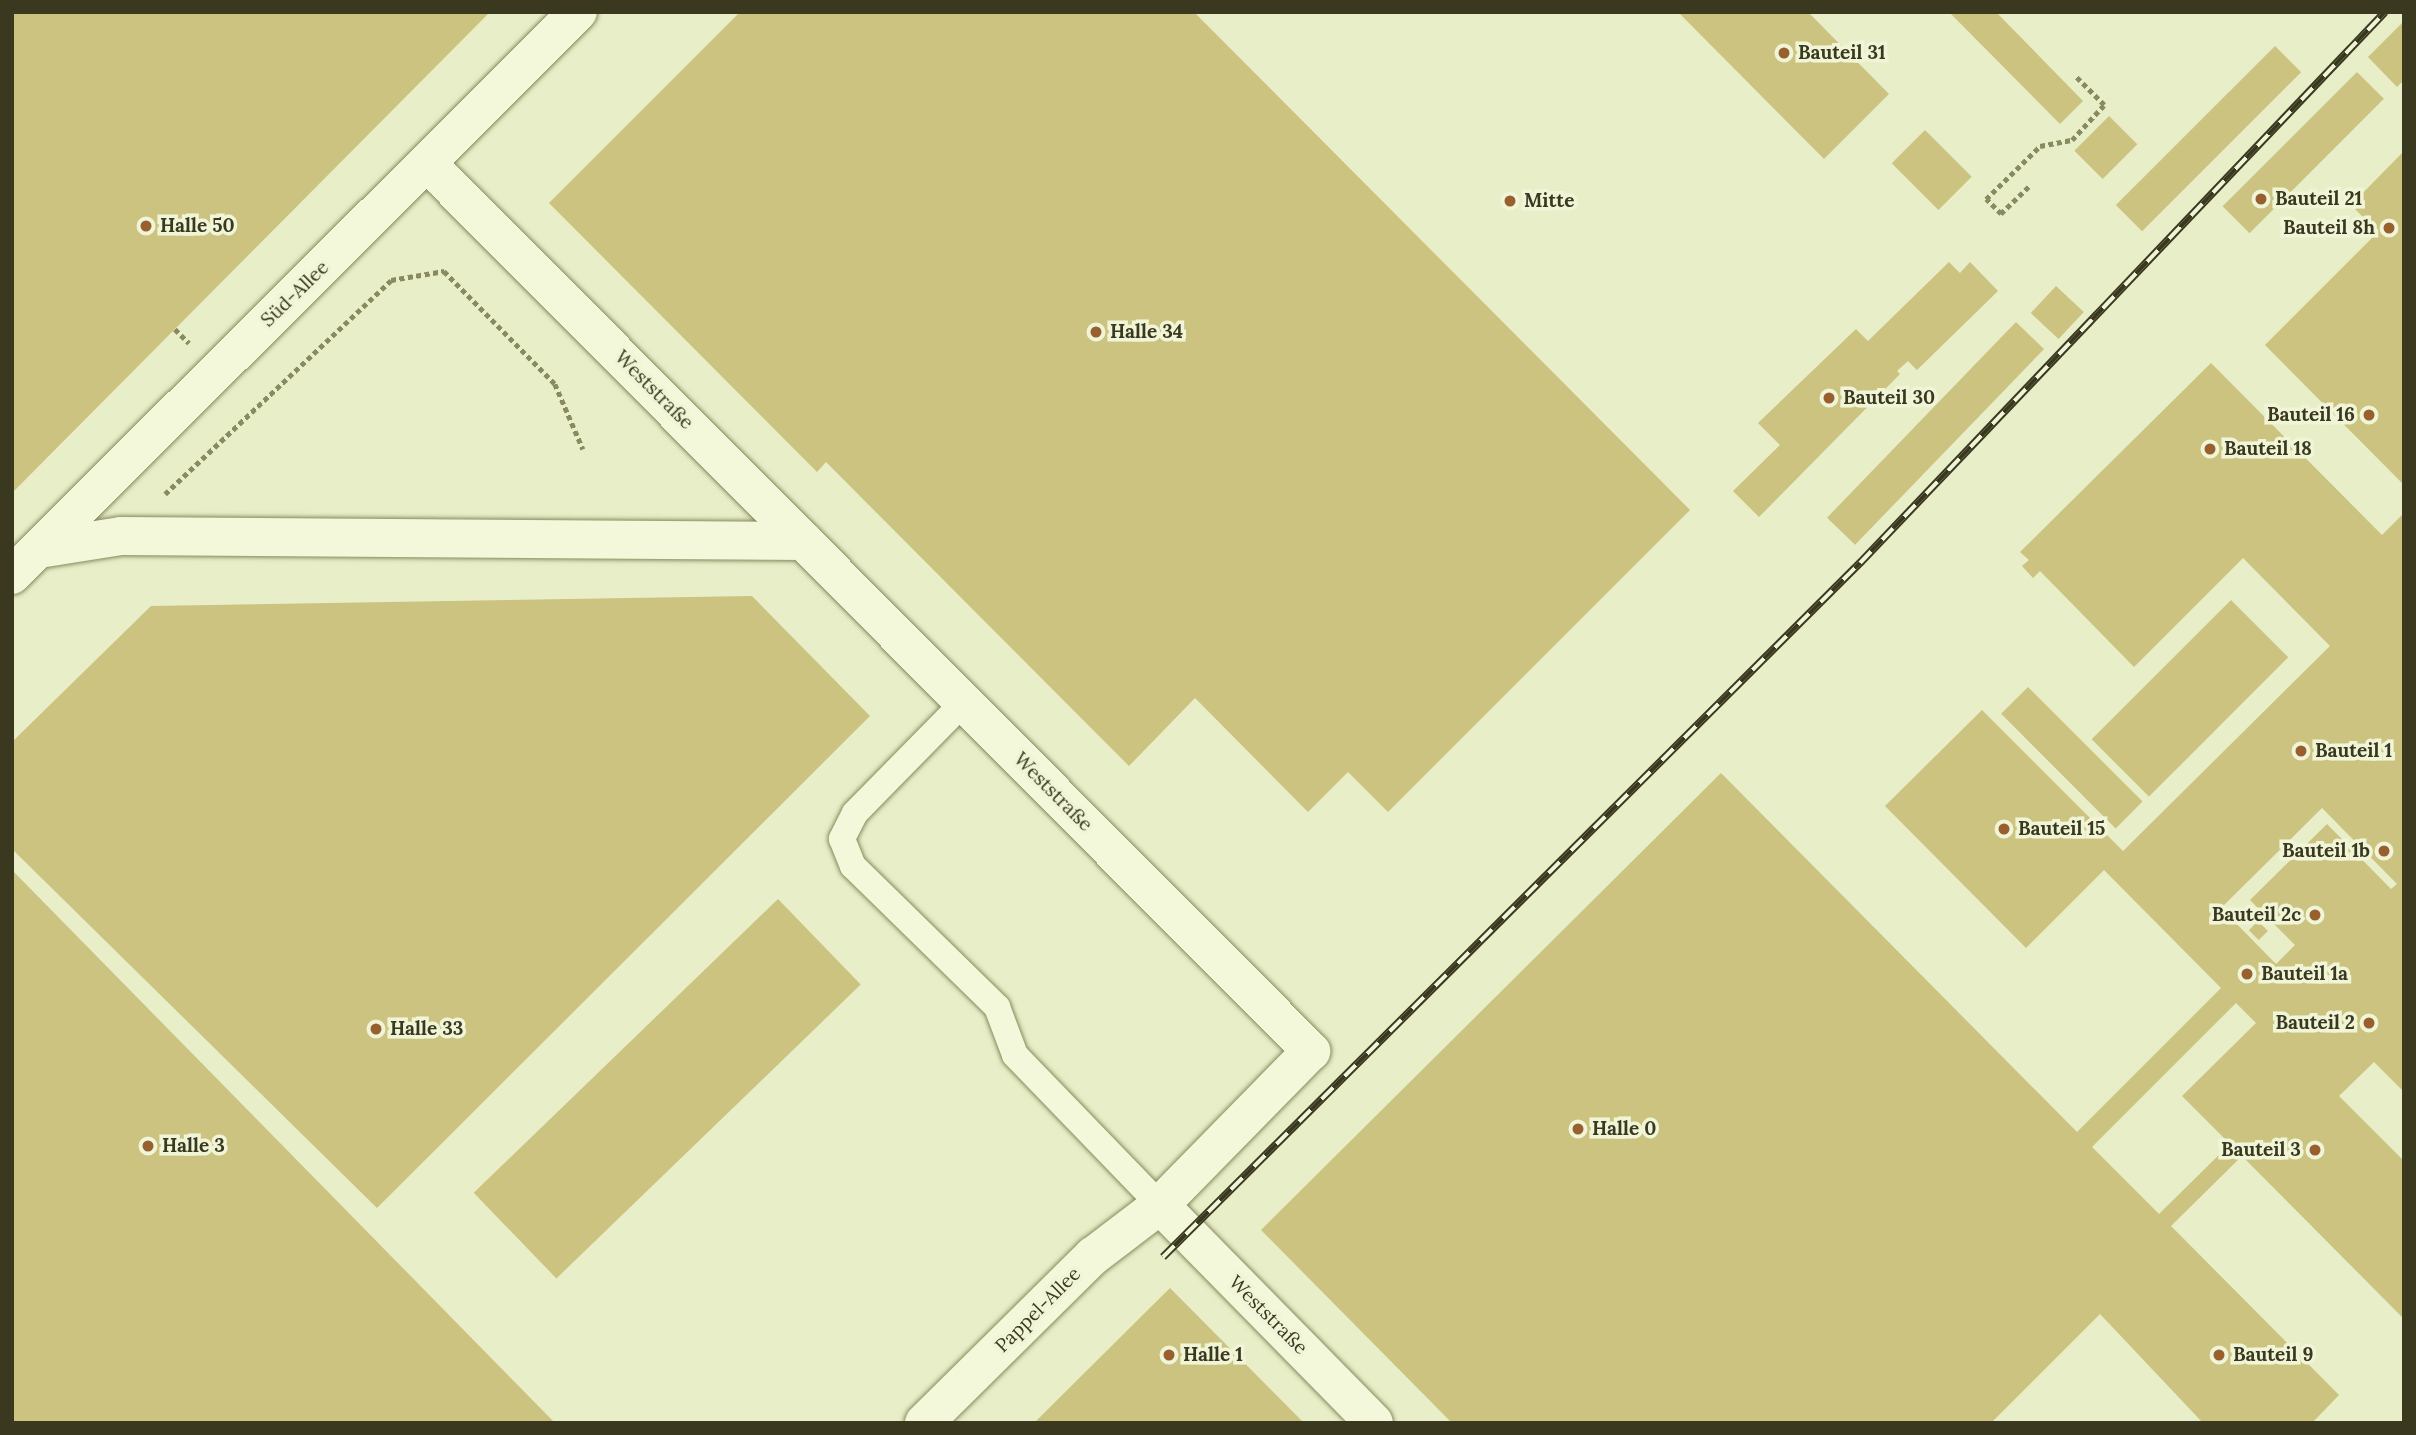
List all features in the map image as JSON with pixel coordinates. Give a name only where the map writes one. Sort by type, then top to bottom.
[{"type":"street","name":"Süd-Allee","points":[[12,575],[578,12]]},
{"type":"street","name":"Weststraße","points":[[428,164],[1311,1051],[1160,1205],[1374,1423]]},
{"type":"street","points":[[39,549],[121,536],[804,541]]},
{"type":"street","name":"Pappel-Allee","points":[[923,1423],[1093,1256],[1160,1205]]},
{"type":"lane","points":[[964,702],[855,813],[842,839],[853,866],[997,1007],[1015,1055],[1160,1205]]},
{"type":"path","points":[[2029,187],[2001,214],[1986,199],[2040,146],[2072,140],[2104,105],[2075,76]]},
{"type":"path","points":[[121,536],[391,280],[444,271],[555,384],[583,449]]},
{"type":"building","name":"Halle 50","points":[[12,12],[490,12],[12,493]]},
{"type":"building","name":"Halle 34","points":[[740,12],[1194,12],[1690,510],[1388,812],[1348,772],[1308,812],[1195,698],[1129,766],[826,462],[817,472],[549,203]]},
{"type":"building","name":"Bauteil 31","points":[[1678,12],[1808,12],[1889,94],[1824,159]]},
{"type":"building","points":[[1949,12],[1996,12],[2083,101],[2060,124]]},
{"type":"building","points":[[2404,21],[2404,80],[2397,87],[2368,57]]},
{"type":"building","points":[[2275,46],[2301,72],[2142,231],[2116,205]]},
{"type":"building","points":[[2357,72],[2384,99],[2250,233],[2223,206]]},
{"type":"building","points":[[2109,116],[2137,144],[2103,179],[2074,151]]},
{"type":"building","points":[[1925,130],[1972,177],[1938,210],[1892,163]]},
{"type":"building","name":"Bauteil 16","points":[[2404,151],[2404,485],[2265,345],[2378,232],[2351,205]]},
{"type":"building","name":"Bauteil 30","points":[[1949,262],[1960,273],[1970,262],[1998,291],[1917,370],[1908,361],[1897,371],[1900,374],[1759,517],[1733,491],[1780,445],[1758,423],[1856,329],[1868,341]]},
{"type":"building","points":[[2056,286],[2084,312],[2059,339],[2031,313]]},
{"type":"building","points":[[2016,322],[2044,349],[1855,545],[1827,518]]},
{"type":"building","points":[[2211,363],[2382,535],[2404,513],[2404,1092],[2374,1062],[2339,1096],[2404,1161],[2404,1319],[2242,1156],[2171,1226],[2339,1395],[2312,1423],[2203,1423],[2100,1314],[1991,1423],[1452,1423],[1261,1230],[1721,773],[2077,1132],[2221,988],[2104,870],[2026,948],[1885,806],[1982,710],[2123,851],[2330,646],[2243,558],[2134,667],[2040,571],[2033,578],[2022,566],[2029,560],[2020,552]],"holes":[[[2322,808],[2397,884],[2391,889],[2327,824],[2250,900],[2295,945],[2276,964],[2221,908]],[[2236,1003],[2256,1023],[2182,1096],[2230,1144],[2159,1214],[2092,1147]]]},
{"type":"building","name":"Halle 33","points":[[752,596],[870,716],[377,1208],[12,849],[12,742],[151,606]]},
{"type":"building","points":[[2231,600],[2288,657],[2149,797],[2092,739]]},
{"type":"building","points":[[2028,687],[2143,802],[2116,828],[2001,714]]},
{"type":"building","name":"Halle 3","points":[[12,870],[555,1423],[12,1423]]},
{"type":"building","points":[[778,899],[861,985],[556,1278],[474,1193]]},
{"type":"building","points":[[2258,921],[2268,931],[2259,940],[2249,930]]},
{"type":"building","name":"Halle 1","points":[[1170,1288],[1304,1423],[1034,1423]]},
{"type":"railway","points":[[1163,1257],[1860,563],[2385,12]]},
{"type":"place","name":"Bauteil 31","points":[[1784,53]]},
{"type":"place","name":"Bauteil 21","points":[[2261,199]]},
{"type":"place","name":"Mitte","points":[[1510,201]]},
{"type":"place","name":"Halle 50","points":[[146,226]]},
{"type":"place","name":"Bauteil 8h","points":[[2389,228]]},
{"type":"place","name":"Halle 34","points":[[1096,332]]},
{"type":"place","name":"Bauteil 30","points":[[1829,398]]},
{"type":"place","name":"Bauteil 16","points":[[2369,415]]},
{"type":"place","name":"Bauteil 18","points":[[2210,449]]},
{"type":"place","name":"Bauteil 1","points":[[2301,751]]},
{"type":"place","name":"Bauteil 15","points":[[2004,829]]},
{"type":"place","name":"Bauteil 1b","points":[[2384,851]]},
{"type":"place","name":"Bauteil 2c","points":[[2315,915]]},
{"type":"place","name":"Bauteil 1a","points":[[2247,974]]},
{"type":"place","name":"Bauteil 2","points":[[2369,1023]]},
{"type":"place","name":"Halle 33","points":[[376,1029]]},
{"type":"place","name":"Halle 0","points":[[1578,1129]]},
{"type":"place","name":"Halle 3","points":[[148,1146]]},
{"type":"place","name":"Bauteil 3","points":[[2315,1150]]},
{"type":"place","name":"Halle 1","points":[[1169,1355]]},
{"type":"place","name":"Bauteil 9","points":[[2219,1355]]}]
